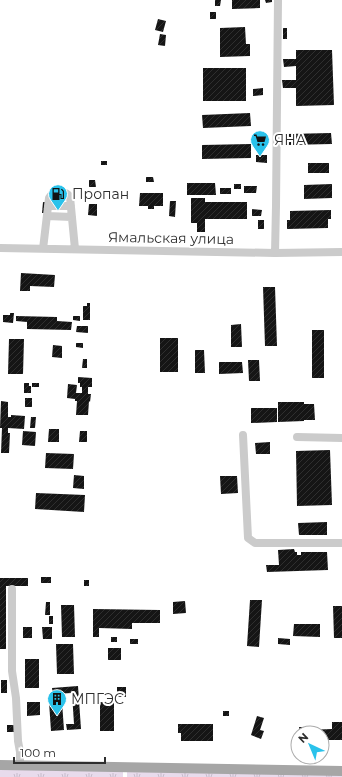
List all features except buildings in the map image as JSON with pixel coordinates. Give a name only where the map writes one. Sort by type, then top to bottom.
[{"type":"main road","points":[[0,766],[342,771]]},
{"type":"street","points":[[275,253],[278,0]]},
{"type":"street","points":[[43,248],[49,198],[52,194],[65,193],[69,195],[71,206],[75,249]]},
{"type":"street","points":[[48,206],[71,206]]},
{"type":"street","points":[[47,216],[72,217]]},
{"type":"street","name":"Ямальская улица","points":[[0,248],[275,253],[342,252]]},
{"type":"street","points":[[243,435],[248,538],[255,543],[342,543]]},
{"type":"street","points":[[297,437],[342,438]]},
{"type":"street","points":[[12,589],[12,671],[16,698],[20,766]]},
{"type":"green space","points":[[0,769],[123,771],[123,777],[0,777]]},
{"type":"green space","points":[[127,771],[342,775],[342,777],[127,777]]},
{"type":"place","name":"ЯНА","points":[[260,157]]},
{"type":"place","name":"Пропан","points":[[58,211]]},
{"type":"place","name":"МПГЭС","points":[[57,716]]}]
